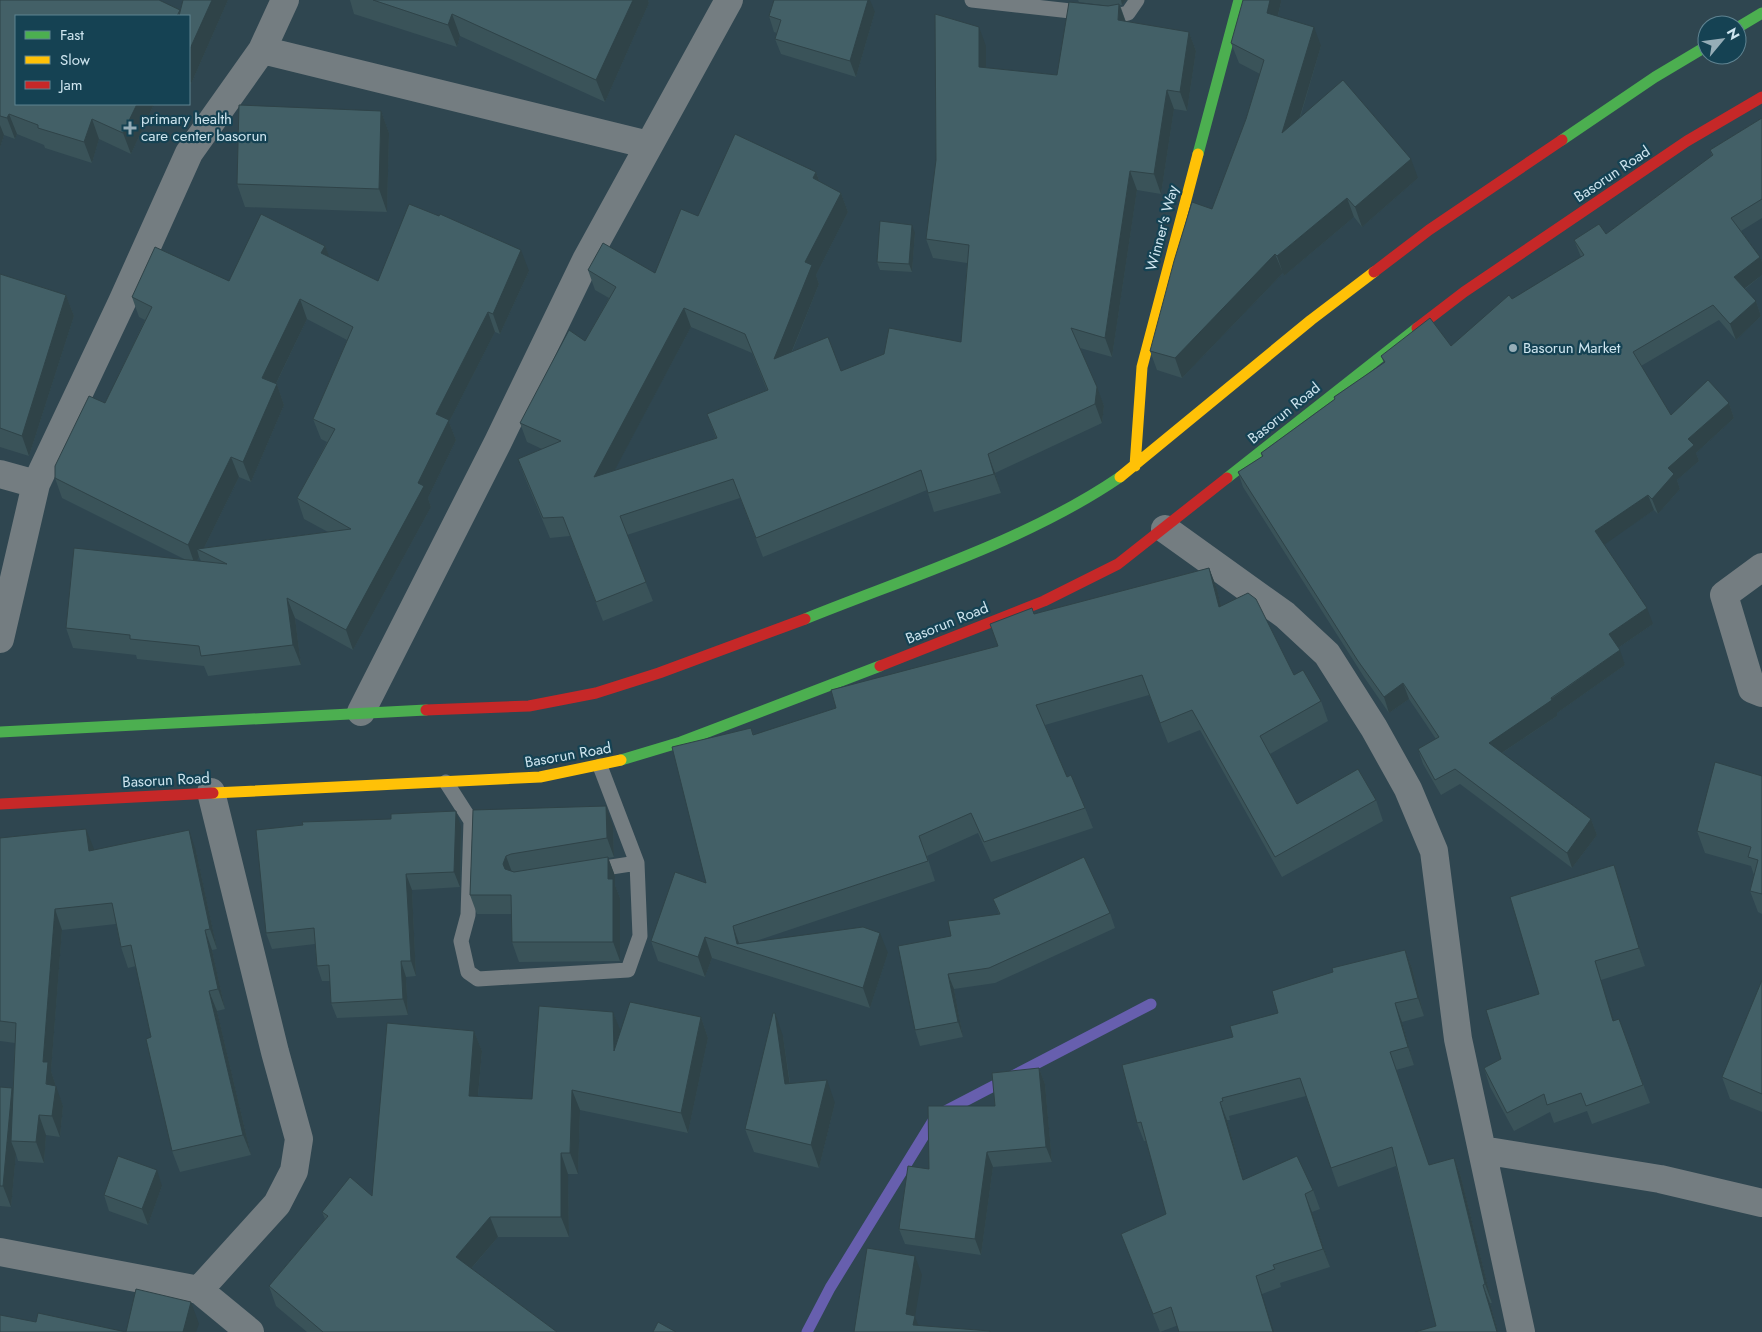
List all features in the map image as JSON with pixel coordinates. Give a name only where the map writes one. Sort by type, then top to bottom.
[{"type":"main road","name":"Winner's Way","points":[[1135,466],[1142,367],[1238,0]]},
{"type":"main road","points":[[1747,22],[1762,13]]},
{"type":"main road","points":[[0,732],[361,712],[529,706],[596,693],[800,621],[1017,534],[1087,498],[1135,466],[1311,320],[1429,230],[1655,77],[1697,52]]},
{"type":"main road","name":"Basorun Road","points":[[0,804],[540,777],[600,766],[699,735],[823,689],[1044,601],[1118,564],[1165,530],[1348,382],[1464,292],[1688,141],[1762,96]]},
{"type":"street","points":[[0,639],[36,484],[122,302],[189,153],[262,50],[285,0]]},
{"type":"street","points":[[361,712],[498,442],[586,260],[729,0]]},
{"type":"street","points":[[262,50],[649,145]]},
{"type":"street","points":[[0,474],[36,484]]},
{"type":"street","points":[[1165,530],[1285,615],[1327,654],[1374,728],[1408,789],[1434,851],[1458,1039],[1521,1332]]},
{"type":"street","points":[[1757,691],[1724,596],[1762,567]]},
{"type":"street","points":[[199,1290],[277,1204],[294,1171],[300,1139],[275,1052],[211,792]]},
{"type":"street","points":[[1482,1150],[1660,1179],[1762,1202]]},
{"type":"street","points":[[0,1252],[199,1290],[250,1332]]},
{"type":"lane","points":[[972,0],[1116,16],[1128,13],[1137,0]]},
{"type":"lane","points":[[446,782],[471,820],[468,914],[461,940],[468,972],[478,979],[628,970],[640,936],[637,863],[600,766]]},
{"type":"lane","points":[[578,873],[637,863]]},
{"type":"building","points":[[0,0],[159,0],[180,10],[178,15],[15,15],[15,105],[137,105],[123,133],[92,119],[84,142],[38,128],[38,125],[9,114],[7,118],[0,116]]},
{"type":"building","points":[[183,0],[212,0],[190,49],[190,15],[179,15]]},
{"type":"building","points":[[373,0],[633,0],[596,80],[452,14],[448,25]]},
{"type":"building","points":[[774,0],[868,0],[850,61],[775,39],[781,20],[769,16]]},
{"type":"building","points":[[1243,0],[1270,0],[1267,13],[1314,27],[1282,133],[1343,80],[1411,159],[1355,207],[1347,198],[1277,256],[1275,254],[1175,358],[1150,351],[1174,261],[1192,202],[1212,209],[1246,119],[1264,60],[1231,43]]},
{"type":"building","points":[[1069,2],[1108,6],[1119,4],[1118,20],[1189,32],[1180,92],[1167,90],[1154,174],[1130,171],[1105,338],[1071,328],[1097,387],[1095,404],[988,454],[994,474],[928,493],[921,470],[756,538],[733,479],[620,516],[646,582],[596,602],[563,517],[543,518],[518,459],[561,441],[520,423],[569,330],[585,341],[616,287],[588,270],[603,243],[655,273],[681,209],[698,216],[735,134],[816,172],[813,178],[841,193],[805,262],[812,265],[774,359],[828,337],[841,371],[884,354],[889,328],[961,342],[969,245],[926,239],[936,160],[935,14],[979,27],[979,67],[1057,75]],"holes":[[[684,308],[745,334],[768,390],[707,414],[717,438],[594,477]]]},
{"type":"building","points":[[239,105],[381,111],[379,189],[237,184]]},
{"type":"building","points":[[1762,118],[1762,199],[1731,218],[1760,257],[1734,277],[1756,301],[1730,324],[1713,305],[1633,352],[1671,415],[1708,380],[1729,403],[1688,439],[1694,445],[1668,468],[1674,474],[1652,499],[1648,495],[1595,531],[1647,608],[1609,634],[1620,650],[1489,743],[1591,819],[1567,853],[1455,769],[1435,780],[1418,749],[1439,737],[1403,683],[1384,697],[1358,661],[1238,472],[1263,456],[1261,453],[1335,399],[1334,397],[1385,362],[1381,356],[1430,318],[1451,346],[1509,295],[1512,299],[1584,255],[1574,240],[1599,224],[1606,234],[1713,155],[1710,150]]},
{"type":"building","points":[[409,204],[439,216],[440,214],[521,250],[493,314],[488,312],[436,414],[449,420],[418,483],[424,486],[346,630],[287,598],[293,645],[201,656],[199,646],[130,639],[130,635],[66,628],[74,548],[227,564],[197,549],[351,529],[297,498],[335,429],[313,419],[353,327],[300,299],[262,378],[277,384],[243,462],[231,457],[188,545],[55,478],[55,466],[89,396],[105,403],[152,307],[132,297],[155,247],[229,281],[261,214],[325,246],[321,253],[378,281]]},
{"type":"building","points":[[880,221],[912,225],[909,264],[877,262]]},
{"type":"building","points":[[0,274],[66,295],[22,436],[0,428]]},
{"type":"building","points":[[1209,568],[1219,607],[1248,593],[1256,599],[1294,675],[1303,670],[1321,701],[1260,736],[1297,804],[1358,769],[1376,800],[1275,857],[1192,710],[1160,723],[1142,675],[1036,705],[1067,777],[1071,775],[1085,808],[984,842],[971,813],[919,836],[928,861],[733,926],[737,944],[863,927],[880,933],[863,988],[705,937],[698,957],[651,941],[675,872],[706,883],[672,747],[751,728],[753,735],[836,708],[831,690],[998,646],[990,624],[1032,608],[1034,614]]},
{"type":"building","points":[[1715,762],[1762,776],[1762,894],[1750,891],[1758,860],[1748,857],[1751,847],[1697,831]]},
{"type":"building","points":[[606,806],[607,838],[511,854],[506,856],[503,864],[505,869],[514,872],[608,857],[608,879],[613,879],[613,942],[512,942],[511,895],[470,895],[473,810]]},
{"type":"building","points":[[456,811],[454,872],[406,874],[411,961],[401,961],[403,999],[331,1003],[329,965],[317,966],[314,928],[266,933],[256,830],[303,825],[302,822],[391,819],[391,814]]},
{"type":"building","points":[[86,829],[89,851],[189,830],[210,929],[205,930],[218,989],[209,991],[243,1135],[172,1151],[146,1039],[151,1037],[131,945],[121,947],[112,903],[55,909],[43,1062],[48,1062],[46,1084],[56,1086],[52,1116],[39,1115],[36,1142],[11,1141],[16,1023],[0,1021],[0,838]]},
{"type":"building","points":[[1084,857],[1110,913],[989,968],[948,974],[958,1022],[915,1030],[898,946],[951,936],[948,921],[1000,914],[993,899]]},
{"type":"building","points":[[1614,865],[1639,948],[1595,961],[1613,1021],[1619,1019],[1643,1085],[1586,1106],[1581,1093],[1547,1105],[1544,1094],[1507,1113],[1484,1068],[1501,1059],[1486,1010],[1539,994],[1510,897]]},
{"type":"building","points":[[1405,950],[1418,998],[1395,1003],[1408,1047],[1390,1052],[1429,1165],[1454,1158],[1485,1284],[1483,1285],[1497,1332],[1415,1332],[1436,1326],[1392,1147],[1331,1168],[1300,1078],[1222,1098],[1223,1101],[1220,1102],[1243,1180],[1297,1156],[1313,1190],[1305,1194],[1323,1249],[1273,1265],[1275,1269],[1256,1276],[1273,1332],[1179,1332],[1171,1307],[1153,1314],[1121,1234],[1166,1214],[1141,1122],[1137,1123],[1122,1065],[1233,1037],[1230,1026],[1278,1013],[1272,991],[1333,972],[1332,968]]},
{"type":"building","points":[[1762,980],[1762,1094],[1722,1077]]},
{"type":"building","points":[[630,1002],[701,1017],[681,1113],[572,1090],[570,1153],[561,1153],[561,1217],[490,1217],[456,1257],[557,1332],[323,1332],[269,1286],[328,1216],[322,1212],[350,1177],[372,1196],[387,1023],[474,1031],[469,1096],[532,1099],[539,1006],[613,1012],[614,1051]]},
{"type":"building","points":[[773,1013],[775,1013],[785,1084],[827,1080],[811,1145],[745,1129]]},
{"type":"building","points":[[1039,1068],[1046,1147],[987,1152],[975,1239],[899,1229],[908,1166],[929,1169],[928,1106],[995,1106],[992,1073]]},
{"type":"building","points":[[0,1087],[12,1088],[3,1186],[0,1186]]},
{"type":"building","points":[[118,1156],[157,1170],[142,1209],[104,1195]]},
{"type":"building","points":[[867,1248],[915,1256],[906,1314],[915,1316],[913,1325],[990,1332],[854,1332]]},
{"type":"building","points":[[136,1289],[191,1302],[183,1332],[126,1332]]},
{"type":"building","points":[[38,1313],[126,1332],[0,1332],[0,1315],[36,1322]]},
{"type":"building","points":[[658,1322],[676,1332],[653,1332]]},
{"type":"waterway","points":[[807,1332],[830,1288],[936,1116],[1151,1004]]},
{"type":"traffic: fast","points":[[1198,154],[1239,0]]},
{"type":"traffic: fast","points":[[1747,22],[1762,13]]},
{"type":"traffic: fast","points":[[1562,140],[1655,77],[1697,52]]},
{"type":"traffic: fast","points":[[1227,478],[1417,328]]},
{"type":"traffic: fast","points":[[805,619],[1007,539],[1047,520],[1120,477]]},
{"type":"traffic: fast","points":[[621,760],[681,742],[880,666]]},
{"type":"traffic: fast","points":[[0,732],[426,710]]},
{"type":"traffic: slow","points":[[1135,466],[1142,367],[1198,154]]},
{"type":"traffic: slow","points":[[1120,477],[1311,320],[1374,272]]},
{"type":"traffic: slow","points":[[213,793],[540,777],[621,760]]},
{"type":"traffic: jam","points":[[1417,328],[1464,292],[1687,141],[1762,97]]},
{"type":"traffic: jam","points":[[1374,272],[1429,230],[1562,140]]},
{"type":"traffic: jam","points":[[880,666],[1044,601],[1118,564],[1227,478]]},
{"type":"traffic: jam","points":[[426,710],[529,706],[596,693],[659,673],[805,619]]},
{"type":"traffic: jam","points":[[0,804],[213,793]]},
{"type":"place","name":"primary health care center basorun","points":[[130,128]]},
{"type":"place","name":"Basorun Market","points":[[1513,348]]}]
